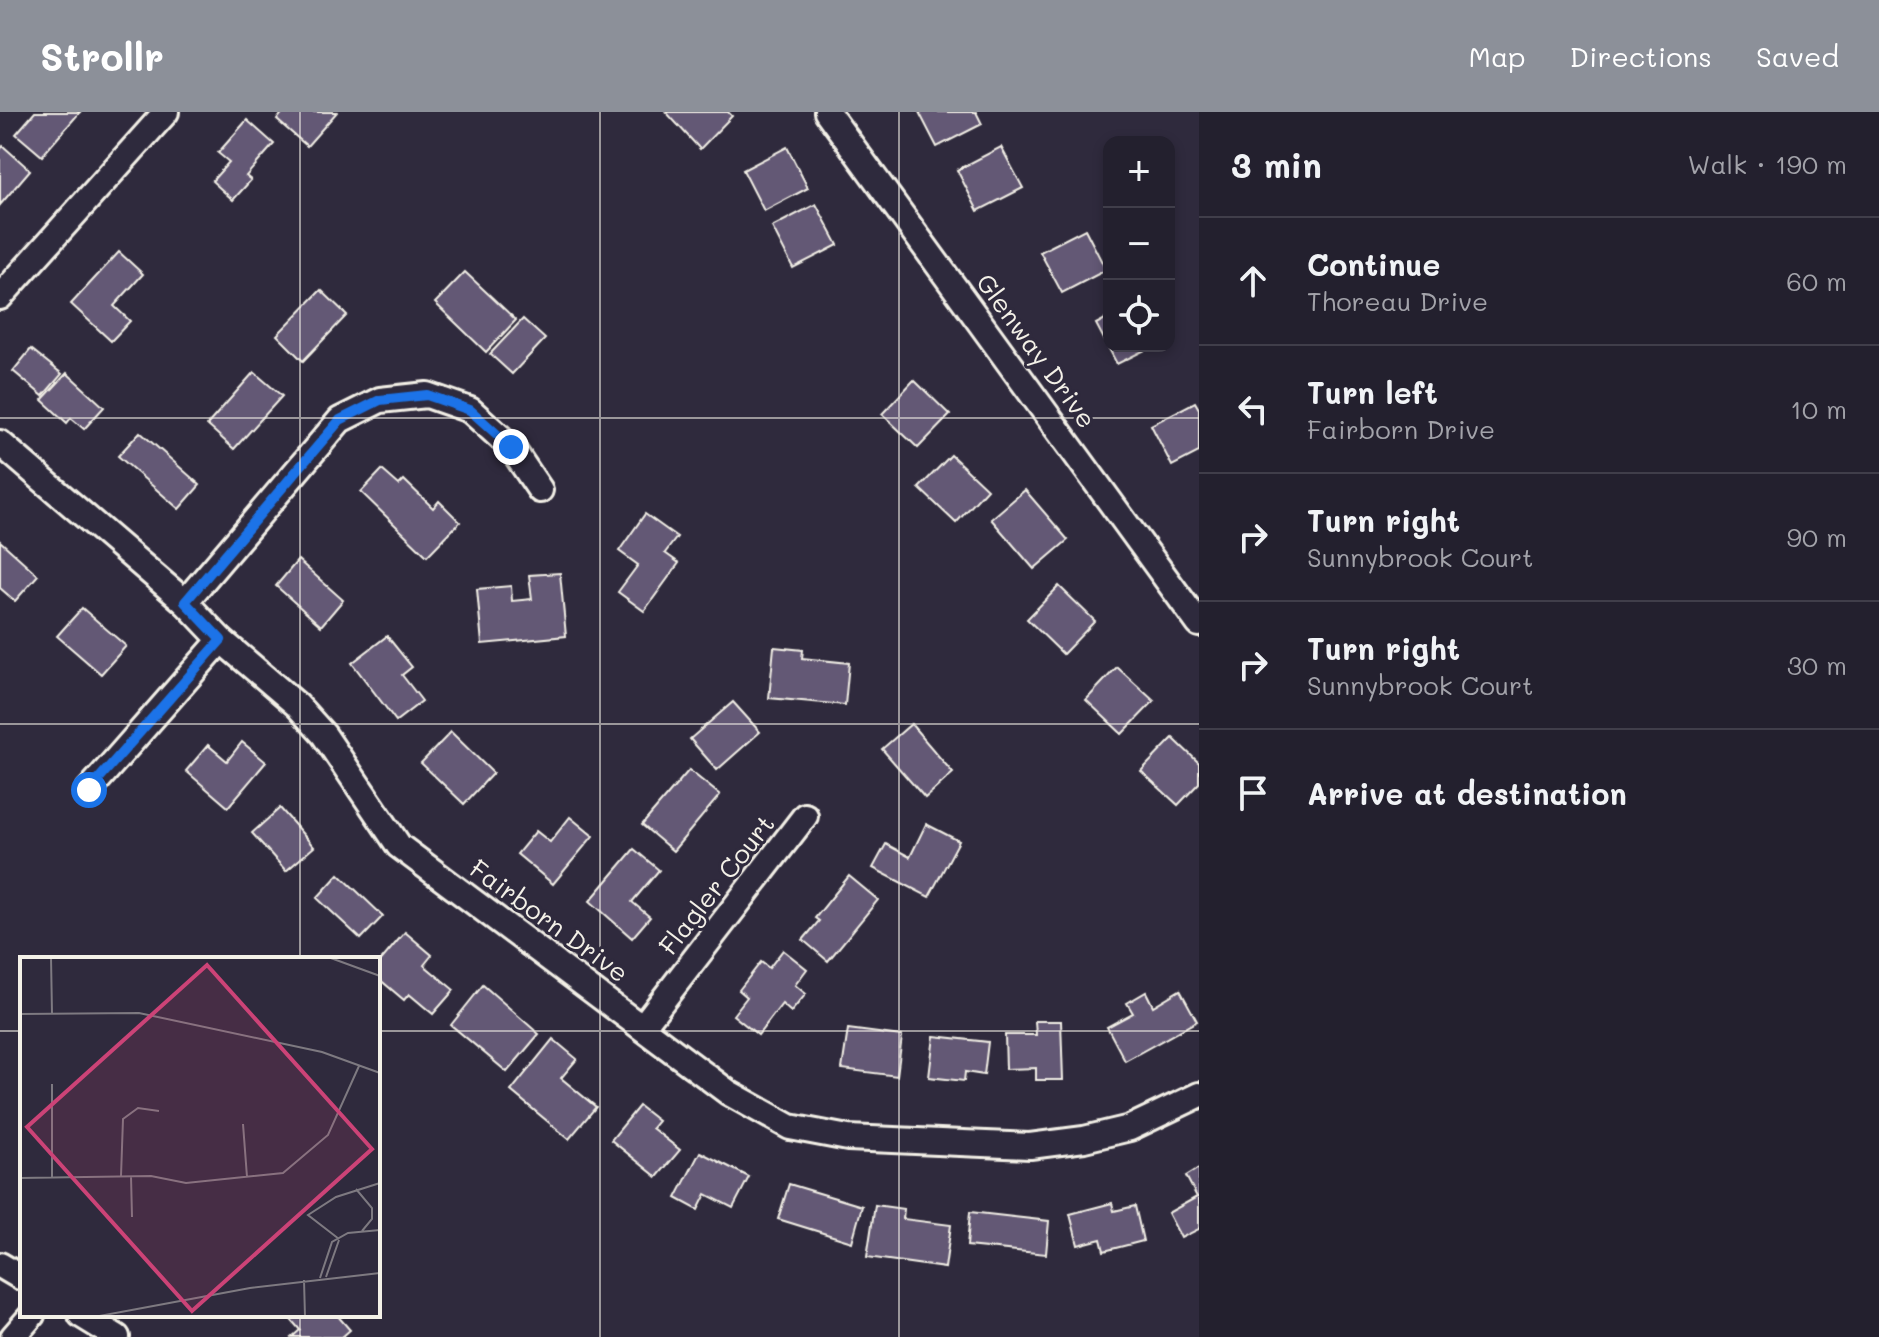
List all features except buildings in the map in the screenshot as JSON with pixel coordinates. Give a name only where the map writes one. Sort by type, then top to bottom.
[{"type":"street","points":[[0,297],[166,112]]},
{"type":"street","name":"Glenway Drive","points":[[827,112],[1199,624]]},
{"type":"street","points":[[185,602],[340,420],[380,400],[427,395],[470,410],[511,447],[540,490]]},
{"type":"street","name":"Fairborn Drive","points":[[0,443],[185,602],[221,640],[297,705],[324,735],[374,814],[399,846],[729,1093],[790,1127],[848,1138],[1030,1146],[1084,1139],[1130,1128],[1199,1095]]},
{"type":"street","points":[[89,790],[221,640]]},
{"type":"street","name":"Flagler Court","points":[[643,1026],[805,816]]},
{"type":"street","points":[[0,1265],[20,1277]]},
{"type":"street","points":[[13,1337],[30,1317]]},
{"type":"street","points":[[84,1317],[117,1337]]},
{"type":"route","points":[[89,790],[221,640],[185,602],[340,420],[380,400],[427,395],[470,410],[511,447]]}]
